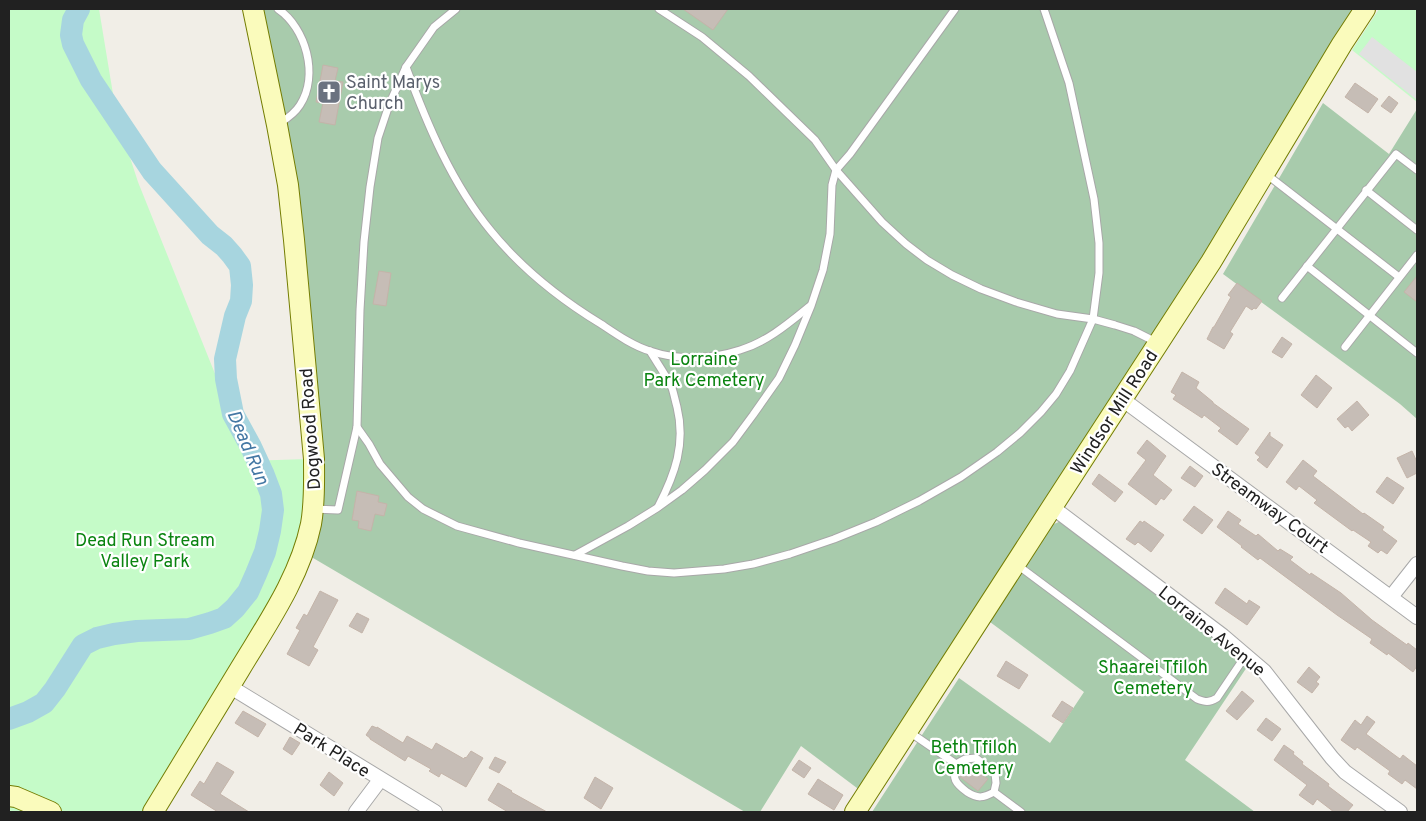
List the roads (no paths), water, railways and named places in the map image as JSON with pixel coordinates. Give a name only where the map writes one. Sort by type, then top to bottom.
[{"type":"main road","name":"Dogwood Road","points":[[154,812],[272,616],[293,577],[307,538],[313,509],[315,490],[314,459],[288,185],[253,9]]},
{"type":"main road","name":"Windsor Mill Road","points":[[856,812],[1211,262],[1264,172],[1365,9]]},
{"type":"main road","points":[[9,796],[16,797],[51,812]]},
{"type":"street","name":"Streamway Court","points":[[1122,399],[1417,617]]},
{"type":"street","name":"Lorraine Avenue","points":[[1052,507],[1246,655],[1264,671],[1345,772],[1400,812]]},
{"type":"street","points":[[1391,597],[1417,564]]},
{"type":"street","name":"Park Place","points":[[229,686],[434,812]]},
{"type":"street","points":[[356,812],[380,780]]},
{"type":"lane","points":[[277,126],[291,116],[300,105],[306,92],[309,77],[308,60],[302,40],[293,23],[278,9]]},
{"type":"lane","points":[[313,509],[338,510],[357,427],[364,242],[378,138],[389,105],[406,67],[434,27],[456,9]]},
{"type":"lane","points":[[659,9],[702,37],[749,76],[815,140],[836,170],[882,222],[927,260],[952,276],[981,290],[1057,314],[1093,319],[1134,331],[1159,343]]},
{"type":"lane","points":[[575,555],[657,508],[706,470],[733,442],[780,378],[811,306],[822,270],[830,234],[832,185],[836,170],[850,154],[955,9]]},
{"type":"lane","points":[[357,427],[370,444],[380,464],[408,497],[424,509],[457,526],[519,543],[622,566],[674,573],[724,569],[753,564],[790,554],[876,522],[919,501],[961,477],[1020,433],[1056,394],[1070,370],[1093,319],[1099,243],[1094,199],[1069,83],[1044,9]]},
{"type":"lane","points":[[406,67],[420,105],[455,177],[491,231],[532,274],[588,317],[650,351],[670,356],[691,358],[724,354],[756,344],[779,330],[811,306]]},
{"type":"lane","points":[[1282,298],[1396,154],[1417,170]]},
{"type":"lane","points":[[1264,172],[1399,278]]},
{"type":"lane","points":[[1366,190],[1417,230]]},
{"type":"lane","points":[[1345,347],[1417,255]]},
{"type":"lane","points":[[1307,266],[1417,353]]},
{"type":"lane","points":[[650,351],[672,389],[678,411],[680,429],[676,467],[657,508]]},
{"type":"lane","points":[[1016,564],[1197,699],[1204,702],[1211,702],[1217,698],[1246,655]]},
{"type":"lane","points":[[908,731],[956,764]]},
{"type":"lane","points":[[976,758],[995,773],[994,792],[986,796],[976,797],[957,784],[954,774],[956,764],[965,759],[976,758]]},
{"type":"lane","points":[[994,792],[1021,812]]},
{"type":"waterway","name":"Dead Run","points":[[9,719],[28,712],[44,703],[83,645],[97,638],[137,631],[189,629],[224,618],[248,592],[265,552],[273,510],[271,494],[263,473],[233,414],[226,379],[225,359],[235,316],[241,301],[240,266],[224,246],[210,235],[152,171],[91,80],[73,44],[71,35],[73,20],[79,9]]},
{"type":"place","name":"Saint Marys Church","points":[[329,92]]},
{"type":"park label","name":"Lorraine Park Cemetery","points":[[704,369]]},
{"type":"park label","name":"Dead Run Stream Valley Park","points":[[145,550]]},
{"type":"park label","name":"Shaarei Tfiloh Cemetery","points":[[1153,678]]},
{"type":"park label","name":"Beth Tfiloh Cemetery","points":[[974,758]]}]
